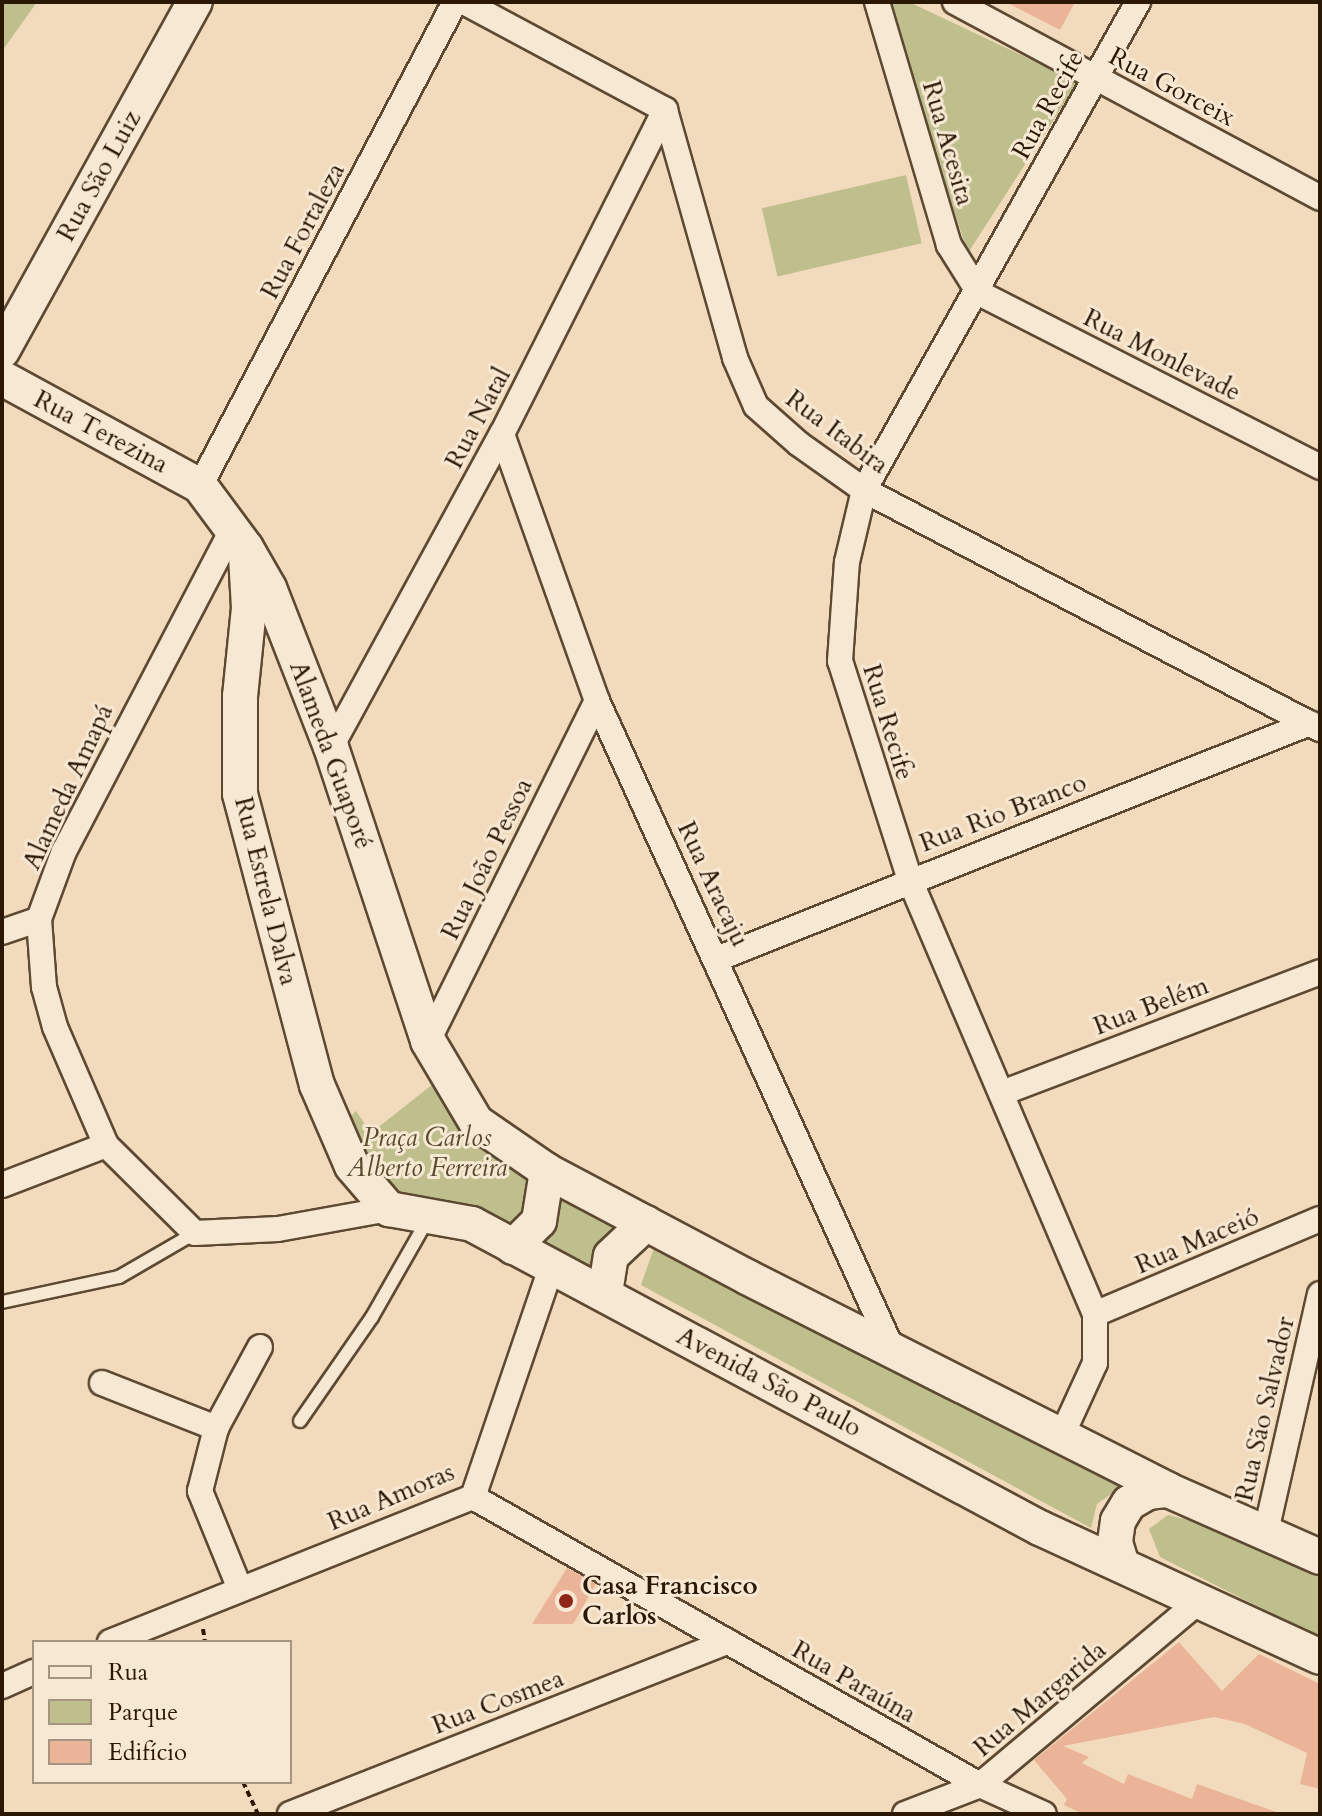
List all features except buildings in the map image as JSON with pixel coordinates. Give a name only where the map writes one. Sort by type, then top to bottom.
[{"type":"street","name":"Rua São Luiz","points":[[2,351],[195,2]]},
{"type":"street","name":"Rua Fortaleza","points":[[200,486],[455,2]]},
{"type":"street","points":[[464,2],[665,110]]},
{"type":"street","name":"Rua Acesita","points":[[877,2],[949,245],[979,293]]},
{"type":"street","name":"Rua Gorceix","points":[[955,2],[1320,198]]},
{"type":"street","name":"Rua Recife","points":[[1062,1435],[1095,1363],[1095,1314],[910,880],[840,661],[847,562],[864,490],[979,293],[1138,2]]},
{"type":"street","name":"Rua Natal","points":[[331,747],[502,434],[665,110]]},
{"type":"street","name":"Rua Itabira","points":[[665,110],[735,358],[756,406],[799,444],[864,490],[1315,726]]},
{"type":"street","name":"Rua Monlevade","points":[[979,293],[1320,467]]},
{"type":"street","name":"Rua Terezina","points":[[2,378],[200,486]]},
{"type":"street","name":"Rua Aracaju","points":[[502,434],[597,701],[892,1349]]},
{"type":"street","name":"Alameda Guaporé","points":[[200,486],[239,539],[269,588],[331,747],[428,1041]]},
{"type":"street","name":"Alameda Amapá","points":[[195,1233],[106,1145],[55,1027],[44,987],[39,919],[64,851],[111,755],[239,539]]},
{"type":"street","name":"Rua Estrela Dalva","points":[[239,539],[249,608],[240,696],[240,794],[317,1085],[352,1166],[389,1209]]},
{"type":"street","name":"Rua João Pessoa","points":[[428,1041],[597,701]]},
{"type":"street","name":"Rua Rio Branco","points":[[717,959],[910,880],[1315,726]]},
{"type":"street","points":[[2,932],[39,919]]},
{"type":"street","name":"Rua Belém","points":[[1002,1093],[1320,972]]},
{"type":"street","points":[[428,1041],[476,1122],[547,1171],[1168,1490],[1265,1536],[1320,1557]]},
{"type":"street","points":[[2,1185],[106,1145]]},
{"type":"street","points":[[513,1247],[539,1221],[547,1171]]},
{"type":"street","name":"Avenida São Paulo","points":[[195,1233],[278,1229],[389,1209],[472,1224],[1040,1528],[1121,1562],[1196,1604],[1320,1657]]},
{"type":"street","name":"Rua Maceió","points":[[1095,1314],[1320,1219]]},
{"type":"street","points":[[605,1293],[611,1256],[646,1223]]},
{"type":"street","name":"Rua Amoras","points":[[115,1640],[473,1497],[551,1268]]},
{"type":"street","name":"Rua São Salvador","points":[[1265,1536],[1320,1294]]},
{"type":"street","points":[[240,1589],[200,1491],[216,1428],[260,1347]]},
{"type":"street","points":[[102,1383],[216,1428]]},
{"type":"street","points":[[1121,1562],[1115,1542],[1118,1521],[1129,1503],[1148,1492],[1168,1490]]},
{"type":"street","name":"Rua Paraúna","points":[[473,1497],[980,1785],[1044,1814]]},
{"type":"street","name":"Rua Margarida","points":[[905,1814],[980,1785],[1196,1604]]},
{"type":"street","name":"Rua Cosmea","points":[[290,1814],[727,1642]]},
{"type":"street","points":[[2,1686],[32,1673]]},
{"type":"lane","points":[[300,1421],[372,1317],[430,1216]]},
{"type":"lane","points":[[2,1302],[119,1277],[195,1233]]},
{"type":"path","points":[[244,1784],[258,1814]]},
{"type":"green space","points":[[2,2],[37,2],[2,51]]},
{"type":"green space","points":[[885,2],[909,2],[1078,82],[968,253]]},
{"type":"green space","points":[[906,175],[922,243],[778,276],[762,208]]},
{"type":"green space","name":"Praça Carlos Alberto Ferreira","points":[[433,1084],[454,1111],[535,1170],[537,1192],[520,1223],[505,1222],[489,1212],[401,1200],[355,1138],[348,1119],[356,1111],[371,1133]]},
{"type":"green space","points":[[558,1184],[629,1221],[602,1241],[597,1281],[534,1246]]},
{"type":"green space","points":[[655,1245],[1125,1484],[1097,1504],[1091,1528],[641,1285]]},
{"type":"green space","points":[[1168,1515],[1212,1526],[1320,1569],[1320,1638],[1160,1557],[1149,1529]]},
{"type":"place","name":"Casa Francisco Carlos","points":[[566,1601]]}]
